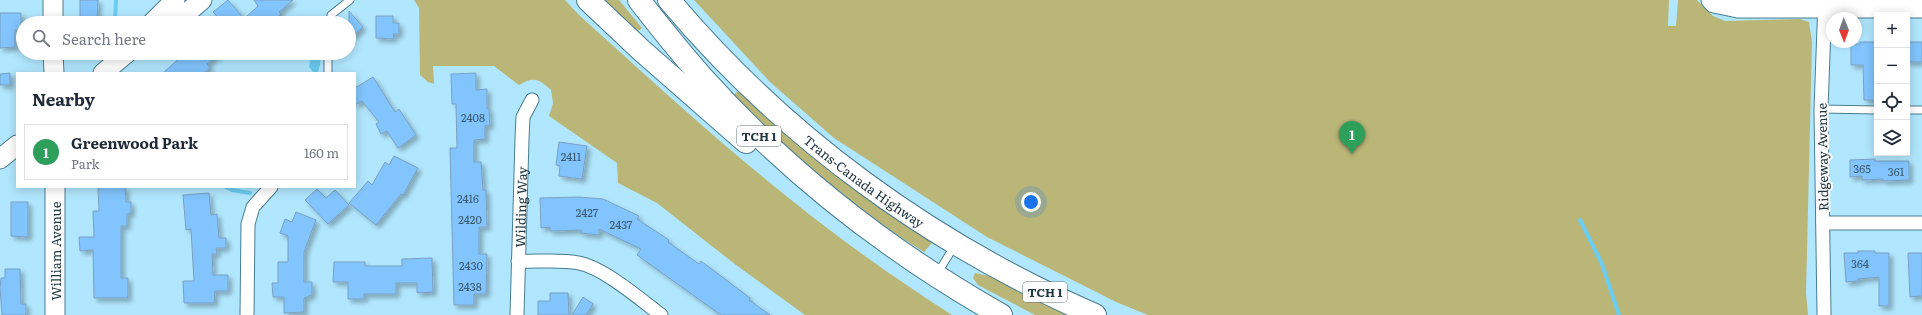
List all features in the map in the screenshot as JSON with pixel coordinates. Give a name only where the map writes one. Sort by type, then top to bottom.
[{"type":"highway","points":[[588,0],[641,50],[767,160],[821,199],[899,251]]},
{"type":"highway","name":"TCH 1","points":[[639,0],[702,77],[776,152],[856,220],[936,276],[1001,315]]},
{"type":"highway","name":"Trans-Canada Highway","points":[[669,0],[721,58],[794,126],[877,192],[956,245],[1038,289],[1095,315]]},
{"type":"street","points":[[53,0],[53,16]]},
{"type":"street","points":[[159,16],[175,0]]},
{"type":"street","points":[[183,16],[202,0]]},
{"type":"street","points":[[1712,2],[1738,8],[1825,4],[1922,8]]},
{"type":"street","name":"Ridgeway Avenue","points":[[1825,4],[1821,109],[1825,315]]},
{"type":"street","points":[[54,60],[54,72]]},
{"type":"street","points":[[104,72],[119,60]]},
{"type":"street","name":"Wilding Way","points":[[517,315],[523,117],[532,100]]},
{"type":"street","points":[[0,159],[16,146]]},
{"type":"street","name":"William Avenue","points":[[55,188],[55,315]]},
{"type":"street","points":[[247,315],[248,224],[253,207],[270,188]]},
{"type":"street","points":[[1823,223],[1922,223]]},
{"type":"street","points":[[518,261],[568,262],[591,267],[661,315]]},
{"type":"lane","points":[[332,16],[350,0]]},
{"type":"lane","points":[[328,60],[328,72]]},
{"type":"lane","points":[[1821,109],[1874,110]]},
{"type":"lane","points":[[1910,110],[1922,110]]},
{"type":"lane","points":[[936,276],[956,245]]},
{"type":"shaded area","points":[[414,0],[565,0],[580,16],[658,86],[763,177],[849,245],[952,315],[805,315],[736,265],[657,203],[618,183],[617,163],[549,116],[553,103],[551,90],[540,81],[529,80],[519,85],[494,66],[433,66],[434,84],[428,82],[420,75],[419,8]]},
{"type":"shaded area","points":[[598,0],[619,0],[642,28],[633,35]]},
{"type":"shaded area","points":[[694,0],[1669,0],[1668,26],[1676,26],[1678,0],[1697,0],[1713,16],[1725,21],[1800,19],[1809,22],[1812,42],[1806,293],[1808,315],[1148,315],[1116,302],[987,237],[834,138],[770,82]]},
{"type":"shaded area","points":[[741,89],[932,236],[932,243],[924,252],[873,218],[848,199],[777,139],[731,97]]},
{"type":"shaded area","points":[[975,273],[989,276],[1076,315],[1035,315],[978,285],[973,278]]},
{"type":"water","points":[[310,60],[320,60],[318,72],[313,72],[309,67]]},
{"type":"building","points":[[80,0],[98,0],[97,16],[80,16]]},
{"type":"building","points":[[228,0],[241,16],[217,16],[213,12]]},
{"type":"building","points":[[254,0],[293,0],[279,12],[281,14],[279,16],[247,16],[258,6]]},
{"type":"building","points":[[349,11],[353,16],[349,16]]},
{"type":"building","points":[[0,13],[21,13],[21,16],[16,16],[15,47],[0,48]]},
{"type":"building","points":[[376,16],[393,16],[393,23],[399,23],[399,34],[393,34],[394,39],[376,38]]},
{"type":"building","points":[[356,19],[363,27],[356,33]]},
{"type":"building","points":[[1862,42],[1874,42],[1874,100],[1864,100],[1863,65],[1851,65],[1851,48],[1862,48]]},
{"type":"building","points":[[1910,42],[1922,42],[1922,62],[1910,62]]},
{"type":"building","points":[[177,60],[211,60],[207,64],[210,68],[205,72],[164,72]]},
{"type":"building","points":[[10,73],[10,85],[0,85],[0,74]]},
{"type":"building","points":[[476,73],[476,90],[487,89],[487,109],[489,109],[490,125],[485,126],[485,139],[474,140],[474,162],[481,162],[483,190],[486,190],[487,227],[479,227],[479,254],[487,254],[486,294],[474,294],[474,305],[454,305],[450,148],[457,148],[456,104],[452,104],[451,74]]},
{"type":"building","points":[[373,77],[395,112],[399,109],[416,135],[398,148],[387,131],[381,134],[376,124],[379,122],[362,101],[356,104],[356,87]]},
{"type":"building","points":[[559,142],[587,146],[582,179],[559,176],[560,166],[556,165]]},
{"type":"building","points":[[394,156],[418,168],[403,195],[401,194],[376,225],[349,203],[368,181],[372,185],[385,162],[389,165]]},
{"type":"building","points":[[1875,159],[1875,161],[1909,161],[1909,180],[1862,180],[1862,176],[1850,177],[1850,160]]},
{"type":"building","points":[[98,188],[125,188],[126,202],[131,202],[131,213],[127,214],[127,226],[121,226],[121,278],[128,278],[128,298],[94,298],[93,250],[80,251],[79,237],[94,237],[93,211],[99,211]]},
{"type":"building","points":[[317,189],[326,198],[335,190],[349,205],[328,224],[305,200]]},
{"type":"building","points":[[209,193],[211,215],[217,214],[219,238],[226,238],[226,248],[216,248],[217,254],[212,254],[213,275],[228,275],[228,291],[215,291],[214,303],[184,303],[183,281],[194,281],[191,229],[186,230],[183,195]]},
{"type":"building","points":[[579,197],[603,199],[639,216],[637,219],[669,240],[668,242],[699,264],[701,261],[770,315],[721,315],[637,255],[641,249],[599,229],[599,235],[581,233],[581,230],[550,231],[550,227],[541,228],[540,198]]},
{"type":"building","points":[[11,202],[28,202],[28,237],[11,236]]},
{"type":"building","points":[[296,212],[316,220],[304,252],[304,282],[312,282],[312,295],[304,298],[304,312],[284,313],[284,297],[273,297],[272,283],[278,283],[278,262],[288,262],[288,236],[280,233],[285,219],[292,222]]},
{"type":"building","points":[[1858,251],[1889,253],[1889,306],[1879,306],[1879,277],[1846,282],[1844,253],[1858,253]]},
{"type":"building","points":[[1908,253],[1922,253],[1922,296],[1910,297]]},
{"type":"building","points":[[432,258],[433,292],[417,293],[417,283],[396,283],[396,294],[364,294],[364,299],[348,299],[348,282],[333,282],[334,262],[365,262],[365,266],[402,266],[402,259]]},
{"type":"building","points":[[5,269],[20,269],[21,304],[26,304],[26,315],[2,315],[0,288],[1,278],[5,278]]},
{"type":"building","points":[[550,293],[568,293],[569,315],[538,315],[538,301],[550,301]]},
{"type":"building","points":[[583,297],[593,304],[586,315],[572,315]]},
{"type":"waterway","points":[[115,16],[116,0]]},
{"type":"waterway","points":[[228,188],[250,193]]},
{"type":"waterway","points":[[1580,220],[1602,264],[1619,315]]},
{"type":"place","name":"Greenwood Park","points":[[1352,154]]}]
